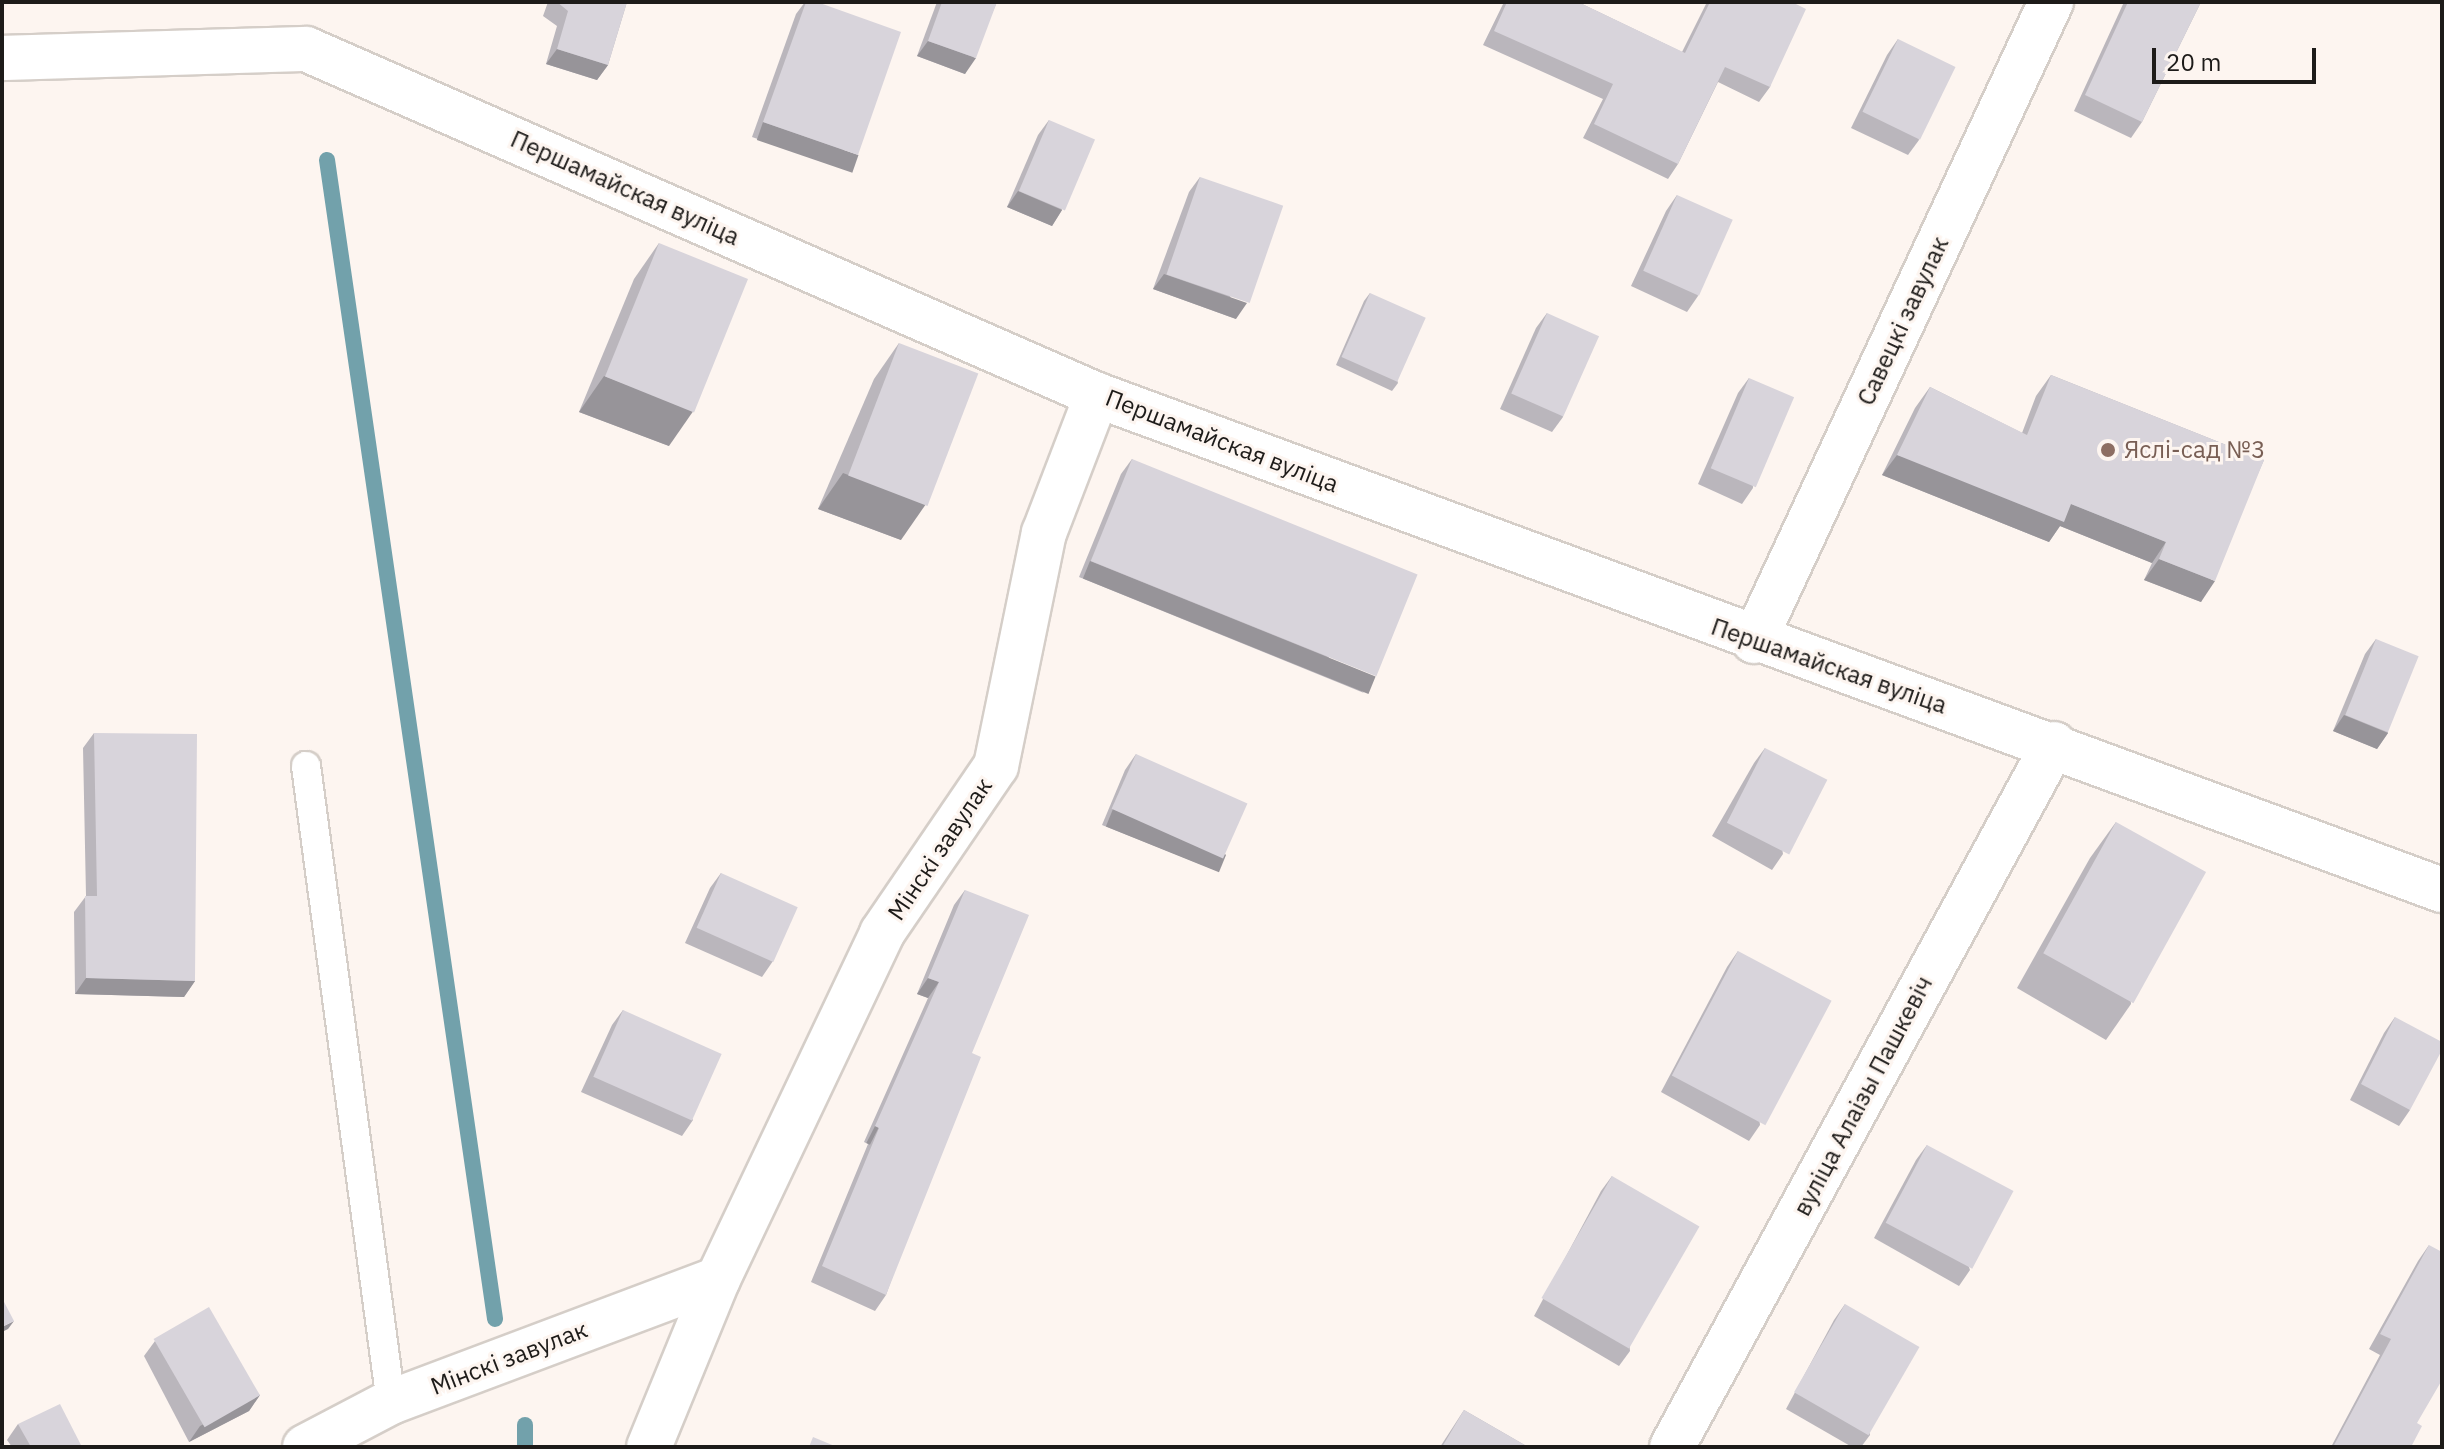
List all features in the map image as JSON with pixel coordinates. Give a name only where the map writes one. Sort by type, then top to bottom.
[{"type":"street","name":"Савецкі завулак","points":[[1754,641],[2051,2]]},
{"type":"street","name":"Першамайская вуліца","points":[[2,58],[306,49],[1097,395],[1754,641],[2054,744],[2442,890]]},
{"type":"street","name":"Мінскі завулак","points":[[649,1447],[718,1279],[882,933],[996,766],[1044,533],[1097,395]]},
{"type":"street","name":"вуліца Алаізы Пашкевіч","points":[[1672,1447],[2054,744]]},
{"type":"street","name":"Мінскі завулак","points":[[305,1447],[391,1402],[718,1279]]},
{"type":"lane","points":[[306,766],[391,1402]]},
{"type":"building","points":[[557,2],[627,2],[608,65],[557,49],[568,11]]},
{"type":"building","points":[[806,2],[817,2],[901,32],[858,155],[763,122]]},
{"type":"building","points":[[942,2],[997,2],[976,58],[928,41]]},
{"type":"building","points":[[1507,2],[1578,2],[1685,53],[1710,2],[1792,2],[1806,9],[1770,87],[1725,67],[1678,164],[1594,124],[1613,84],[1494,31]]},
{"type":"building","points":[[2128,2],[2201,2],[2142,122],[2085,95]]},
{"type":"building","points":[[1898,39],[1956,67],[1920,140],[1862,112]]},
{"type":"building","points":[[1049,120],[1095,140],[1065,210],[1019,191]]},
{"type":"building","points":[[1200,177],[1283,206],[1250,303],[1166,274]]},
{"type":"building","points":[[1677,195],[1733,220],[1699,296],[1643,271]]},
{"type":"building","points":[[659,243],[748,279],[694,412],[605,377]]},
{"type":"building","points":[[1370,293],[1426,318],[1397,382],[1342,357]]},
{"type":"building","points":[[1547,313],[1599,336],[1563,417],[1511,393]]},
{"type":"building","points":[[899,343],[978,373],[927,506],[848,476]]},
{"type":"building","points":[[2051,375],[2264,460],[2215,581],[2159,559],[2166,542],[2071,504],[2064,522],[1897,455],[1930,387],[2027,435]]},
{"type":"building","points":[[1749,378],[1794,397],[1756,487],[1711,468]]},
{"type":"building","points":[[1132,459],[1418,574],[1376,676],[1091,561]]},
{"type":"building","points":[[2376,639],[2419,656],[2388,732],[2345,715]]},
{"type":"building","points":[[94,733],[197,734],[195,981],[86,978],[85,896],[97,896]]},
{"type":"building","points":[[1765,748],[1827,780],[1789,855],[1727,823]]},
{"type":"building","points":[[1136,754],[1247,804],[1223,858],[1112,809]]},
{"type":"building","points":[[2116,822],[2206,872],[2133,1003],[2043,953]]},
{"type":"building","points":[[721,873],[798,907],[773,962],[697,928]]},
{"type":"building","points":[[965,890],[1029,915],[972,1053],[981,1057],[886,1295],[822,1266],[879,1128],[875,1126],[939,982],[928,978]]},
{"type":"building","points":[[1738,951],[1832,1001],[1765,1125],[1672,1075]]},
{"type":"building","points":[[623,1010],[722,1054],[692,1121],[593,1077]]},
{"type":"building","points":[[2395,1017],[2442,1042],[2442,1050],[2410,1110],[2361,1084]]},
{"type":"building","points":[[1927,1145],[2014,1191],[1972,1269],[1886,1223]]},
{"type":"building","points":[[1612,1176],[1699,1226],[1629,1349],[1542,1298]]},
{"type":"building","points":[[2429,1245],[2442,1252],[2442,1380],[2417,1423],[2422,1426],[2411,1447],[2333,1447],[2391,1339],[2380,1334]]},
{"type":"building","points":[[2,1298],[14,1321],[2,1327]]},
{"type":"building","points":[[1845,1304],[1919,1347],[1868,1435],[1794,1392]]},
{"type":"building","points":[[209,1307],[260,1395],[205,1427],[154,1339]]},
{"type":"building","points":[[60,1404],[82,1447],[31,1447],[18,1424]]},
{"type":"building","points":[[1464,1410],[1528,1447],[1442,1447]]},
{"type":"building","points":[[813,1437],[837,1447],[809,1447]]},
{"type":"waterway","points":[[327,160],[495,1319]]},
{"type":"waterway","points":[[525,1425],[525,1447]]},
{"type":"place","name":"Яслі-сад №3","points":[[2108,450]]}]
